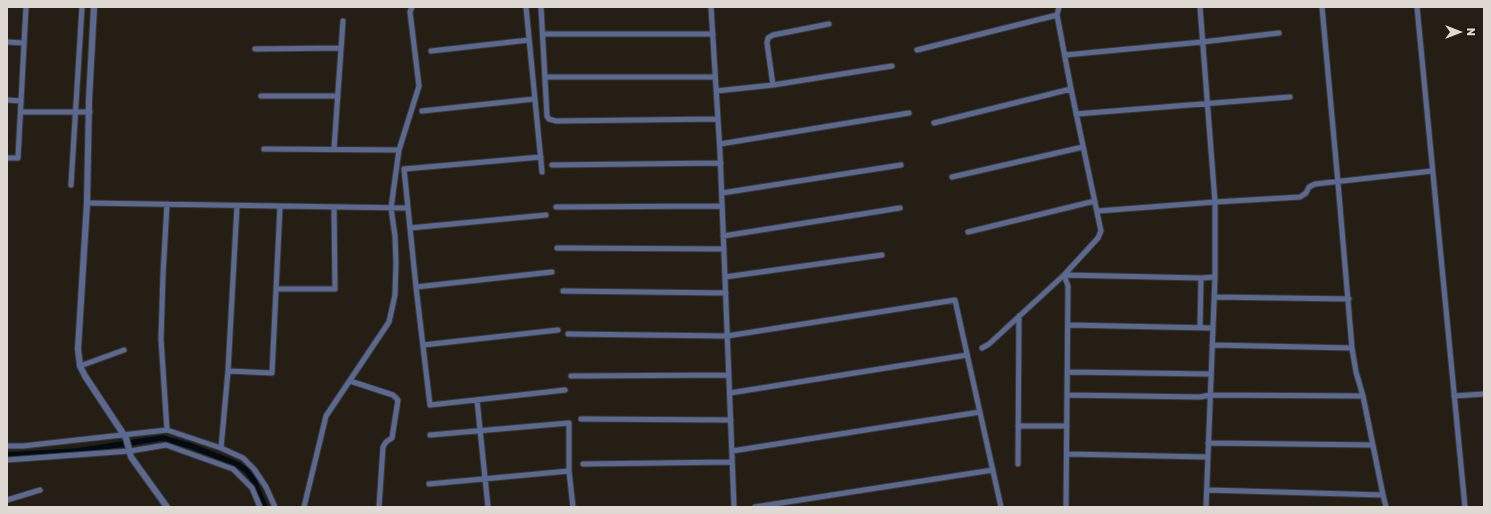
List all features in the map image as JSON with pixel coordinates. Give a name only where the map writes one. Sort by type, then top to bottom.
[{"type":"street","points":[[7,158],[18,158],[26,7]]},
{"type":"street","points":[[72,185],[82,7]]},
{"type":"street","points":[[94,7],[87,203],[78,335],[80,366],[85,376],[125,436],[131,457],[168,507]]},
{"type":"street","points":[[304,507],[326,416],[389,322],[394,295],[396,263],[395,236],[391,208],[399,150],[419,86],[410,12],[412,7]]},
{"type":"street","points":[[526,7],[542,172]]},
{"type":"street","points":[[541,7],[547,116],[549,119],[556,121],[718,120]]},
{"type":"street","points":[[711,7],[721,163],[734,507]]},
{"type":"street","points":[[982,348],[1064,275],[1098,238],[1101,231],[1098,211],[1070,89],[1057,16],[1059,7]]},
{"type":"street","points":[[1200,7],[1215,202],[1215,278],[1210,374],[1206,507]]},
{"type":"street","points":[[1322,7],[1352,348],[1386,507]]},
{"type":"street","points":[[1417,7],[1465,507]]},
{"type":"street","points":[[917,50],[1057,16]]},
{"type":"street","points":[[334,149],[343,21]]},
{"type":"street","points":[[773,85],[767,44],[768,38],[773,35],[829,24]]},
{"type":"street","points":[[1064,54],[1202,42],[1279,33]]},
{"type":"street","points":[[543,34],[713,34]]},
{"type":"street","points":[[431,51],[529,40]]},
{"type":"street","points":[[7,42],[24,43]]},
{"type":"street","points":[[255,49],[341,48]]},
{"type":"street","points":[[716,91],[773,85],[892,66]]},
{"type":"street","points":[[545,77],[716,77]]},
{"type":"street","points":[[934,123],[1070,89]]},
{"type":"street","points":[[261,96],[338,96]]},
{"type":"street","points":[[1076,114],[1290,97]]},
{"type":"street","points":[[422,111],[534,99]]},
{"type":"street","points":[[7,100],[21,101]]},
{"type":"street","points":[[21,112],[90,112]]},
{"type":"street","points":[[720,144],[909,113]]},
{"type":"street","points":[[952,177],[1083,147]]},
{"type":"street","points":[[264,149],[399,150]]},
{"type":"street","points":[[540,156],[404,169],[416,287],[430,405],[565,390]]},
{"type":"street","points":[[552,165],[721,163]]},
{"type":"street","points":[[722,193],[901,165]]},
{"type":"street","points":[[1098,211],[1300,197],[1306,194],[1309,187],[1315,184],[1338,183],[1432,171]]},
{"type":"street","points":[[968,232],[1095,201]]},
{"type":"street","points":[[87,203],[408,208]]},
{"type":"street","points":[[167,204],[161,339],[167,430]]},
{"type":"street","points":[[221,448],[228,371],[237,206]]},
{"type":"street","points":[[556,207],[722,206]]},
{"type":"street","points":[[228,371],[272,373],[280,207]]},
{"type":"street","points":[[277,289],[335,289],[334,207]]},
{"type":"street","points":[[724,236],[900,208]]},
{"type":"street","points":[[410,228],[546,215]]},
{"type":"street","points":[[557,248],[724,249]]},
{"type":"street","points":[[725,277],[882,255]]},
{"type":"street","points":[[416,287],[552,272]]},
{"type":"street","points":[[1064,275],[1215,278]]},
{"type":"street","points":[[1064,275],[1068,286],[1066,507]]},
{"type":"street","points":[[1200,326],[1201,278]]},
{"type":"street","points":[[563,291],[726,293]]},
{"type":"street","points":[[1214,297],[1348,299]]},
{"type":"street","points":[[568,334],[727,336],[955,300],[1001,507]]},
{"type":"street","points":[[1018,464],[1019,316]]},
{"type":"street","points":[[1068,325],[1200,326],[1212,328]]},
{"type":"street","points":[[423,345],[558,330]]},
{"type":"street","points":[[1212,345],[1352,348]]},
{"type":"street","points":[[80,366],[124,350]]},
{"type":"street","points":[[730,393],[967,355]]},
{"type":"street","points":[[1067,372],[1210,374]]},
{"type":"street","points":[[571,376],[729,376]]},
{"type":"street","points":[[350,381],[393,396],[398,400],[392,438],[383,446],[379,507]]},
{"type":"street","points":[[1454,396],[1484,394]]},
{"type":"street","points":[[1067,395],[1200,397],[1210,395],[1363,396]]},
{"type":"street","points":[[477,400],[488,507]]},
{"type":"street","points":[[732,451],[980,412]]},
{"type":"street","points":[[580,419],[731,420]]},
{"type":"street","points":[[430,435],[568,422],[569,471],[573,507]]},
{"type":"street","points":[[1018,426],[1067,426]]},
{"type":"street","points":[[7,446],[23,446],[108,438],[167,430],[221,448],[242,458],[254,469],[266,487],[275,507]]},
{"type":"street","points":[[1208,443],[1373,445]]},
{"type":"street","points":[[7,460],[130,450],[166,445],[233,469],[252,488],[260,507]]},
{"type":"street","points":[[1066,454],[1208,457]]},
{"type":"street","points":[[584,464],[732,462]]},
{"type":"street","points":[[755,507],[993,470]]},
{"type":"street","points":[[430,484],[569,471]]},
{"type":"street","points":[[7,500],[40,490]]},
{"type":"street","points":[[1207,490],[1383,495]]},
{"type":"waterway","points":[[7,455],[76,451],[162,438],[191,446],[237,464],[247,471],[254,481],[265,507]]}]
